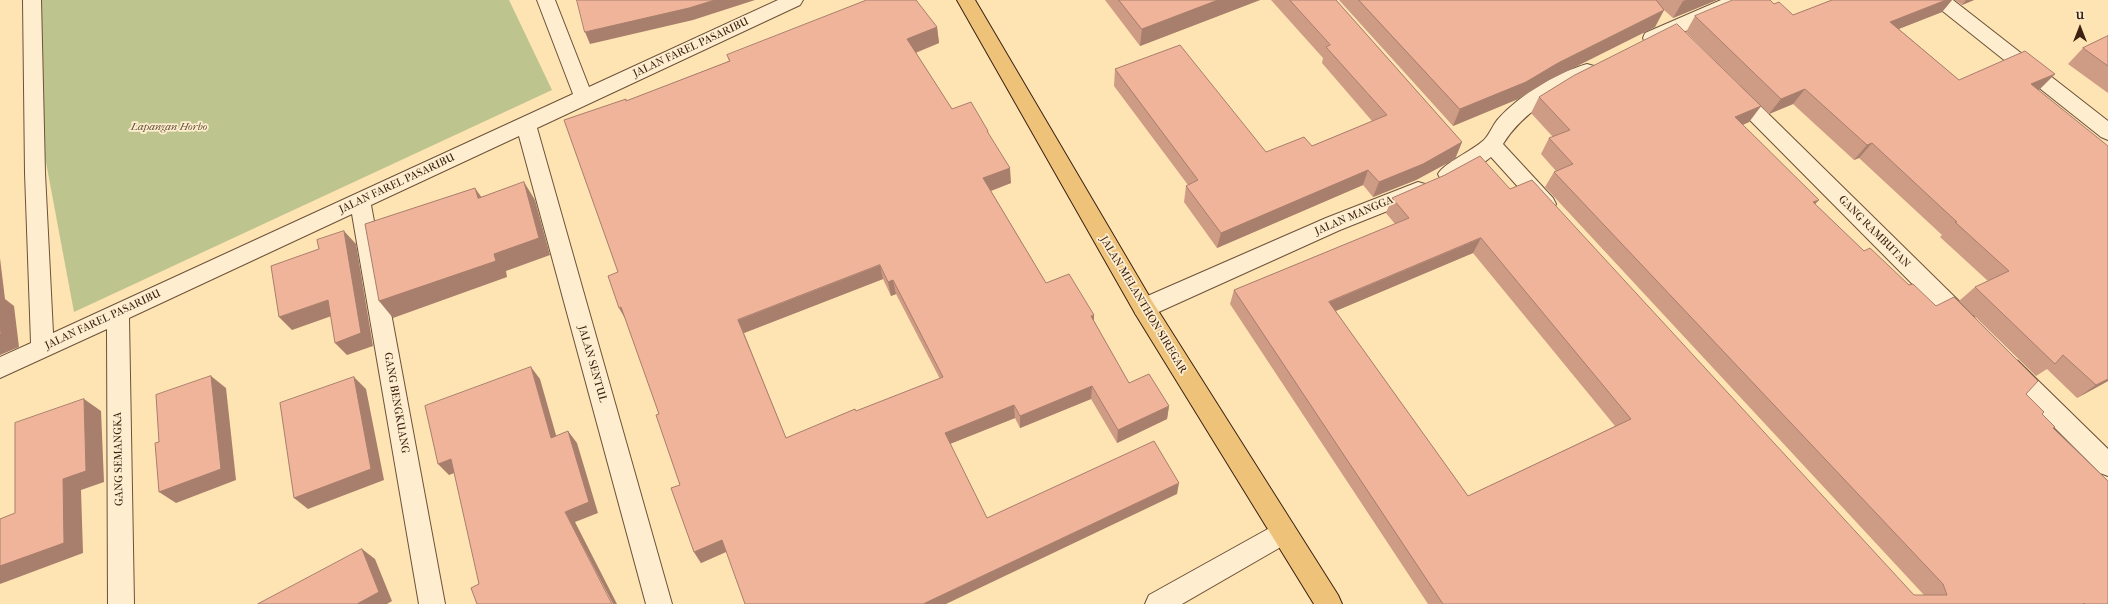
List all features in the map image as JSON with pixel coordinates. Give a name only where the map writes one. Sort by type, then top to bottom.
[{"type":"main road","name":"JALAN MELANTHON SIREGAR","points":[[966,0],[1144,308],[1329,604]]},
{"type":"street","points":[[32,0],[35,173],[42,349]]},
{"type":"street","points":[[546,0],[584,98]]},
{"type":"street","name":"JALAN FAREL PASARIBU","points":[[0,368],[794,0]]},
{"type":"street","points":[[1635,47],[1670,29],[1738,0]]},
{"type":"street","points":[[1941,0],[2108,132]]},
{"type":"street","points":[[1656,15],[1687,46]]},
{"type":"street","name":"JALAN MANGGA","points":[[1144,308],[1333,224],[1424,187],[1466,155],[1492,145],[1505,124],[1524,106],[1557,86],[1606,61]]},
{"type":"street","name":"GANG RAMBUTAN","points":[[1721,80],[1979,336]]},
{"type":"street","name":"JALAN SENTUL","points":[[526,125],[659,604]]},
{"type":"street","points":[[1492,145],[1562,221]]},
{"type":"street","name":"GANG BENGKUANG","points":[[360,201],[432,604]]},
{"type":"street","name":"GANG SEMANGKA","points":[[118,313],[121,604]]},
{"type":"street","points":[[1996,353],[2108,465]]},
{"type":"street","points":[[1158,604],[1284,532]]},
{"type":"green space","name":"Lapangan Horbo","points":[[37,0],[509,0],[552,90],[74,312],[39,125]]},
{"type":"building","points":[[577,0],[715,0],[689,8],[585,32]]},
{"type":"building","points":[[867,0],[916,0],[937,27],[907,39],[952,109],[971,102],[1010,168],[983,178],[1046,283],[1069,274],[1094,315],[1091,316],[1129,383],[1149,374],[1169,406],[1118,430],[1092,386],[1020,416],[1014,405],[945,433],[987,518],[1154,441],[1179,483],[923,604],[745,604],[722,540],[694,552],[671,488],[680,485],[656,415],[659,414],[621,307],[619,308],[608,276],[618,272],[564,120],[626,99],[626,101],[730,61],[727,55]],"holes":[[[880,265],[888,282],[893,280],[943,377],[856,411],[855,409],[786,438],[738,320]]]},
{"type":"building","points":[[1119,0],[1218,0],[1142,29]]},
{"type":"building","points":[[1290,0],[1336,0],[1462,142],[1423,164],[1379,182],[1368,170],[1221,233],[1186,186],[1198,180],[1115,69],[1180,45],[1266,152],[1304,137],[1312,146],[1387,115],[1326,47],[1330,45]]},
{"type":"building","points":[[1359,0],[1656,0],[1664,10],[1558,63],[1526,82],[1460,109]]},
{"type":"building","points":[[1733,0],[1770,0],[1774,4],[1779,2],[1793,15],[1832,0],[1946,0],[1890,22],[1959,80],[2025,51],[2055,74],[2031,84],[2108,146],[2108,379],[2096,385],[2063,355],[2055,364],[1975,287],[2009,271],[1872,143],[1867,145],[1805,89],[1781,99],[1695,16]]},
{"type":"building","points":[[1677,24],[1761,106],[1735,117],[1819,200],[1813,202],[1864,251],[1870,248],[1909,285],[1913,284],[1936,306],[1954,297],[2038,381],[2026,394],[2044,412],[2042,414],[2055,427],[2053,428],[2108,481],[2108,604],[1443,604],[1234,290],[1409,218],[1392,198],[1445,175],[1480,156],[1510,189],[1532,180],[1914,595],[1947,595],[1943,584],[1554,172],[1573,164],[1549,138],[1570,130],[1539,97],[1573,76]],"holes":[[[1481,238],[1631,419],[1468,496],[1329,302]]]},
{"type":"building","points":[[2108,36],[2108,66],[2083,48]]},
{"type":"building","points":[[524,182],[539,238],[494,254],[496,261],[379,301],[365,224],[475,188],[478,198]]},
{"type":"building","points":[[344,231],[361,333],[335,343],[328,300],[279,317],[271,266],[319,249],[317,240]]},
{"type":"building","points":[[531,367],[551,438],[568,431],[589,502],[565,512],[612,604],[477,604],[471,588],[479,584],[451,459],[438,464],[425,406]]},
{"type":"building","points":[[211,376],[221,469],[159,492],[155,443],[159,442],[156,395]]},
{"type":"building","points":[[354,377],[371,469],[294,498],[280,403]]},
{"type":"building","points":[[84,399],[86,471],[63,479],[64,543],[0,566],[0,519],[15,513],[15,423]]},
{"type":"building","points":[[362,549],[379,592],[357,604],[258,604]]}]
